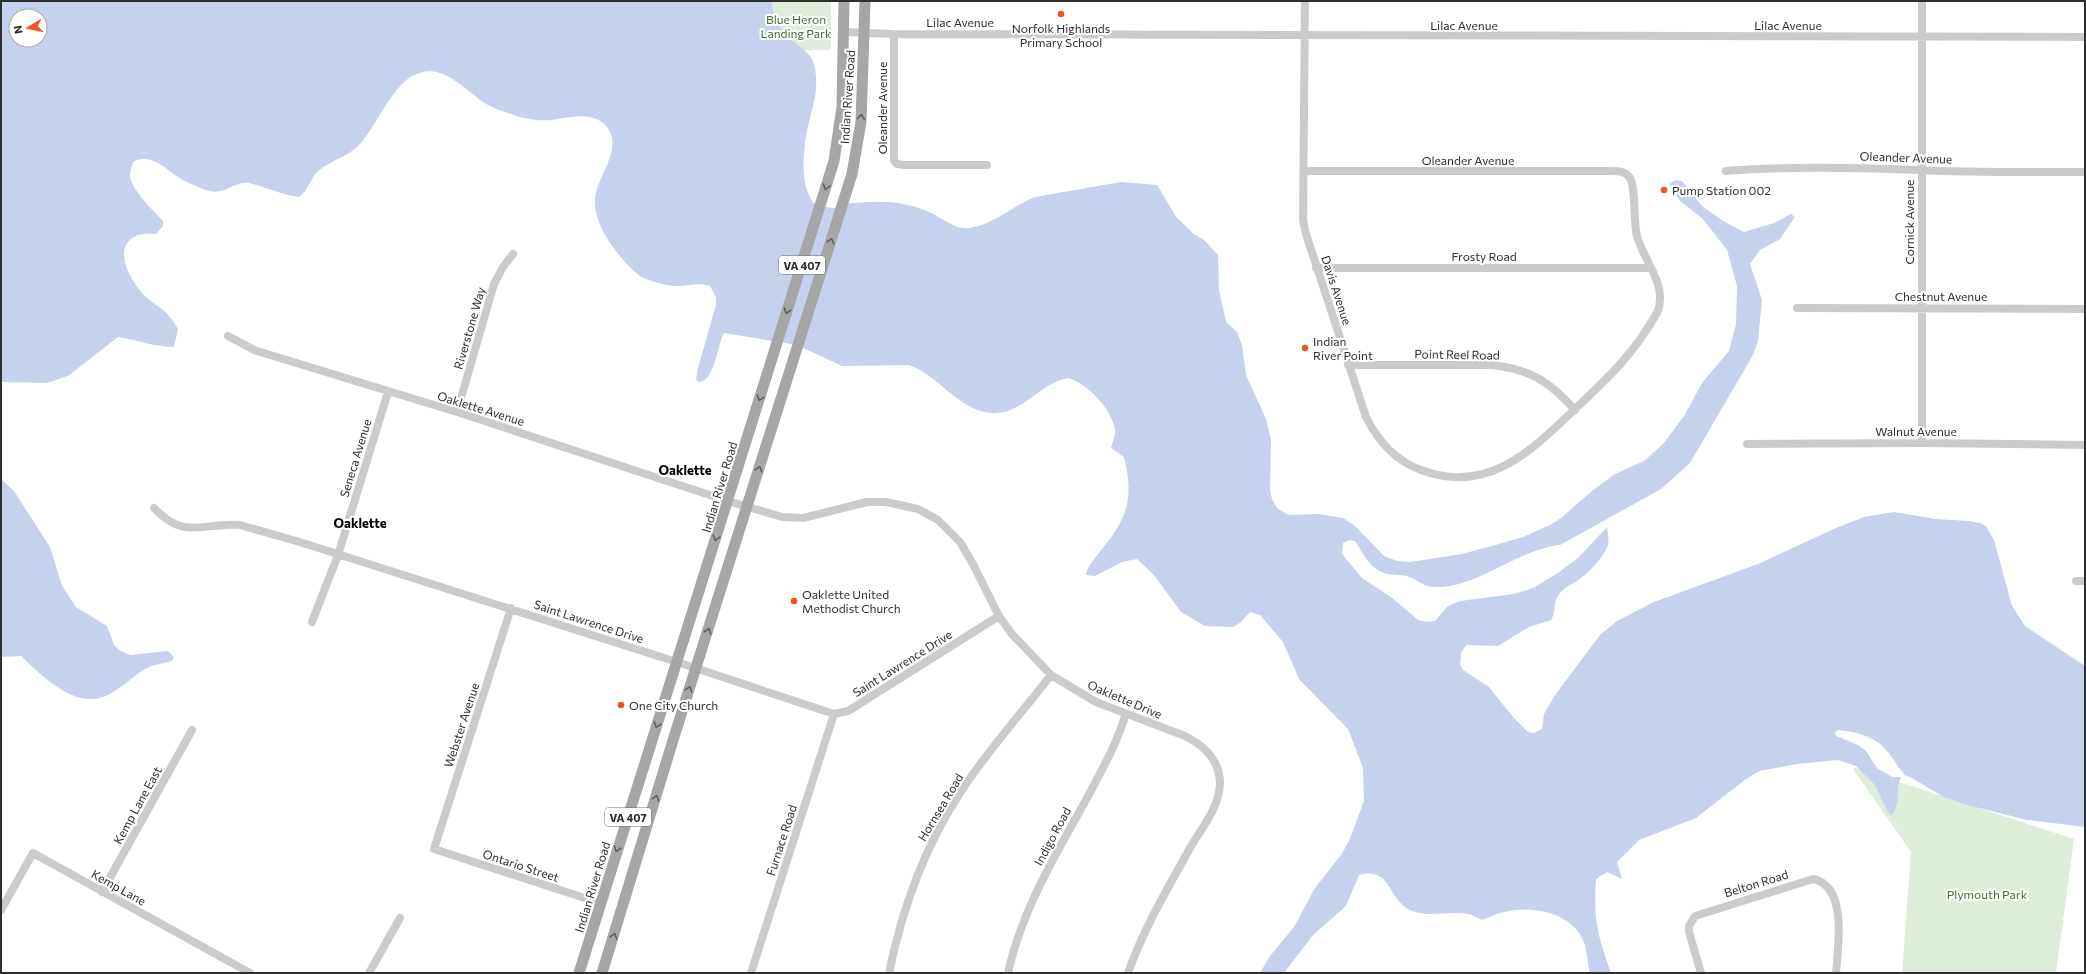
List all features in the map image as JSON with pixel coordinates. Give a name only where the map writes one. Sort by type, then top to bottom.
[{"type":"main road","name":"Indian River Road","points":[[579,973],[837,150],[842,106],[844,1]]},
{"type":"main road","name":"Indian River Road","points":[[602,973],[856,156],[861,122],[865,1]]},
{"type":"street","name":"Davis Avenue","points":[[1304,1],[1303,220],[1316,268],[1366,417],[1378,437],[1402,460],[1434,475],[1466,478],[1501,468],[1539,444],[1622,364],[1658,311],[1661,293],[1656,276],[1637,236],[1633,215],[1633,185],[1630,176]]},
{"type":"street","name":"Cornick Avenue","points":[[1922,1],[1922,443]]},
{"type":"street","name":"Lilac Avenue","points":[[843,32],[894,34],[1304,36],[2085,37]]},
{"type":"street","name":"Oleander Avenue","points":[[894,34],[894,160],[897,164],[904,165],[987,165]]},
{"type":"street","name":"Oleander Avenue","points":[[1726,171],[1802,167],[2085,172]]},
{"type":"street","name":"Oleander Avenue","points":[[1304,171],[1620,171],[1630,176]]},
{"type":"street","name":"Riverstone Way","points":[[457,412],[494,284],[503,267],[513,254]]},
{"type":"street","name":"Frosty Road","points":[[1316,268],[1651,268]]},
{"type":"street","name":"Chestnut Avenue","points":[[1797,308],[2085,309]]},
{"type":"street","name":"Oaklette Avenue","points":[[228,336],[254,350],[457,412],[728,501]]},
{"type":"street","name":"Point Reel Road","points":[[1348,365],[1493,365],[1510,368],[1535,376],[1549,384],[1575,410]]},
{"type":"street","name":"Seneca Avenue","points":[[312,622],[338,555],[388,392]]},
{"type":"street","name":"Walnut Avenue","points":[[1747,444],[1922,443],[2085,445]]},
{"type":"street","name":"Oaklette Drive","points":[[728,501],[782,517],[803,518],[866,502],[886,502],[918,509],[938,520],[960,542],[973,564],[999,616],[1011,633],[1051,675],[1084,696],[1196,742],[1210,754],[1215,762],[1220,781],[1215,807],[1190,848],[1148,928],[1128,973]]},
{"type":"street","name":"Saint Lawrence Drive","points":[[154,508],[174,525],[188,527],[240,525],[511,608],[834,714],[848,711],[999,616]]},
{"type":"street","points":[[2076,581],[2085,581]]},
{"type":"street","name":"Webster Avenue","points":[[434,849],[511,608]]},
{"type":"street","name":"Hornsea Road","points":[[889,973],[907,903],[931,844],[960,793],[1051,675]]},
{"type":"street","name":"Furnace Road","points":[[751,973],[834,714]]},
{"type":"street","name":"Indigo Road","points":[[1008,973],[1016,943],[1032,899],[1109,755],[1126,714]]},
{"type":"street","name":"Kemp Lane East","points":[[102,892],[192,730]]},
{"type":"street","name":"Ontario Street","points":[[434,849],[600,903]]},
{"type":"street","name":"Kemp Lane","points":[[1,910],[33,853],[250,973]]},
{"type":"street","name":"Belton Road","points":[[1701,973],[1689,932],[1691,922],[1695,916],[1702,912],[1813,879],[1822,881],[1829,889],[1835,904],[1840,932],[1836,973]]},
{"type":"street","points":[[369,973],[400,918]]},
{"type":"green space","name":"Blue Heron Landing Park","points":[[771,1],[831,1],[831,50],[770,51],[761,19],[776,3],[750,26]]},
{"type":"green space","name":"Plymouth Park","points":[[1856,768],[2074,839],[2056,973],[1902,973],[1911,852],[1853,769]]},
{"type":"water","points":[[1,1],[772,1],[773,11],[777,22],[786,36],[806,51],[814,63],[816,93],[804,150],[804,177],[808,193],[813,203],[834,208],[845,204],[876,202],[900,203],[932,213],[958,227],[969,228],[987,223],[1035,197],[1121,182],[1157,185],[1177,218],[1194,234],[1204,240],[1218,255],[1219,290],[1226,322],[1237,332],[1242,345],[1246,375],[1266,419],[1271,440],[1270,490],[1272,499],[1277,508],[1288,515],[1318,514],[1343,518],[1355,526],[1384,556],[1397,561],[1410,562],[1462,554],[1523,537],[1550,525],[1561,518],[1592,491],[1615,474],[1644,461],[1663,444],[1684,416],[1702,383],[1729,351],[1736,324],[1737,286],[1727,250],[1703,219],[1680,201],[1669,184],[1675,180],[1682,181],[1702,206],[1723,221],[1744,232],[1774,223],[1791,214],[1795,217],[1780,239],[1760,250],[1750,264],[1762,300],[1758,341],[1753,355],[1690,463],[1661,489],[1560,545],[1544,548],[1528,554],[1466,582],[1450,586],[1430,587],[1407,576],[1391,575],[1382,572],[1377,570],[1368,562],[1355,541],[1349,540],[1343,543],[1342,554],[1362,578],[1391,597],[1418,620],[1426,622],[1435,621],[1448,606],[1460,601],[1514,594],[1533,588],[1558,573],[1579,557],[1607,527],[1608,545],[1606,550],[1596,564],[1584,576],[1560,593],[1556,599],[1554,614],[1551,620],[1529,627],[1498,646],[1466,645],[1461,653],[1460,664],[1463,670],[1489,687],[1513,717],[1528,732],[1534,733],[1542,729],[1544,714],[1555,695],[1600,635],[1617,621],[1654,602],[1758,564],[1836,528],[1864,517],[1894,512],[1936,519],[1980,523],[1986,526],[1994,540],[2012,606],[2025,626],[2085,666],[2085,827],[2027,820],[1967,805],[1944,797],[1904,775],[1891,756],[1879,743],[1856,733],[1837,730],[1835,733],[1836,736],[1858,745],[1866,751],[1877,768],[1892,777],[1901,777],[1898,787],[1896,807],[1892,815],[1888,812],[1875,785],[1856,766],[1838,760],[1797,764],[1759,771],[1746,779],[1696,818],[1639,840],[1617,862],[1622,879],[1607,872],[1596,879],[1596,917],[1600,937],[1611,973],[1590,973],[1586,948],[1583,940],[1570,923],[1560,917],[1550,913],[1527,910],[1516,910],[1496,914],[1482,920],[1470,914],[1419,913],[1405,907],[1382,878],[1369,874],[1359,875],[1346,906],[1313,935],[1284,973],[1260,973],[1270,956],[1294,927],[1315,888],[1341,855],[1349,841],[1364,801],[1363,768],[1348,729],[1299,679],[1283,642],[1260,615],[1250,612],[1234,627],[1205,626],[1181,612],[1154,575],[1137,559],[1122,562],[1095,576],[1086,575],[1090,565],[1118,527],[1123,517],[1128,496],[1127,471],[1124,457],[1111,448],[1115,432],[1113,422],[1098,398],[1076,381],[1068,378],[1051,384],[1013,409],[1004,412],[990,413],[977,410],[965,403],[931,377],[909,365],[842,366],[797,345],[724,333],[709,376],[699,382],[696,380],[698,368],[716,305],[716,297],[710,286],[697,284],[672,286],[657,283],[643,277],[635,272],[615,250],[599,223],[595,208],[596,191],[611,154],[611,136],[607,127],[595,118],[580,116],[547,120],[518,116],[488,105],[453,79],[434,71],[423,72],[412,76],[405,82],[391,98],[361,143],[351,152],[328,164],[317,172],[312,178],[305,192],[299,197],[286,195],[249,183],[238,184],[216,192],[208,191],[181,179],[155,161],[140,159],[133,162],[130,175],[131,181],[143,200],[163,221],[163,226],[156,234],[140,234],[130,240],[125,246],[125,262],[136,286],[148,299],[172,319],[178,329],[174,347],[153,345],[118,337],[68,376],[47,383],[1,382]]},
{"type":"water","points":[[1,479],[14,491],[50,547],[62,586],[76,607],[107,626],[114,645],[119,650],[130,655],[168,651],[174,657],[172,661],[145,669],[108,695],[96,699],[72,695],[60,689],[39,673],[21,656],[1,657]]},
{"type":"place","name":"Norfolk Highlands Primary School","points":[[1061,14]]},
{"type":"place","name":"Pump Station 002","points":[[1664,190]]},
{"type":"place","name":"Indian River Point","points":[[1305,348]]},
{"type":"place","name":"Oaklette United Methodist Church","points":[[794,601]]},
{"type":"place","name":"One City Church","points":[[621,705]]},
{"type":"district","name":"Oaklette","points":[[685,470]]},
{"type":"district","name":"Oaklette","points":[[360,523]]}]
